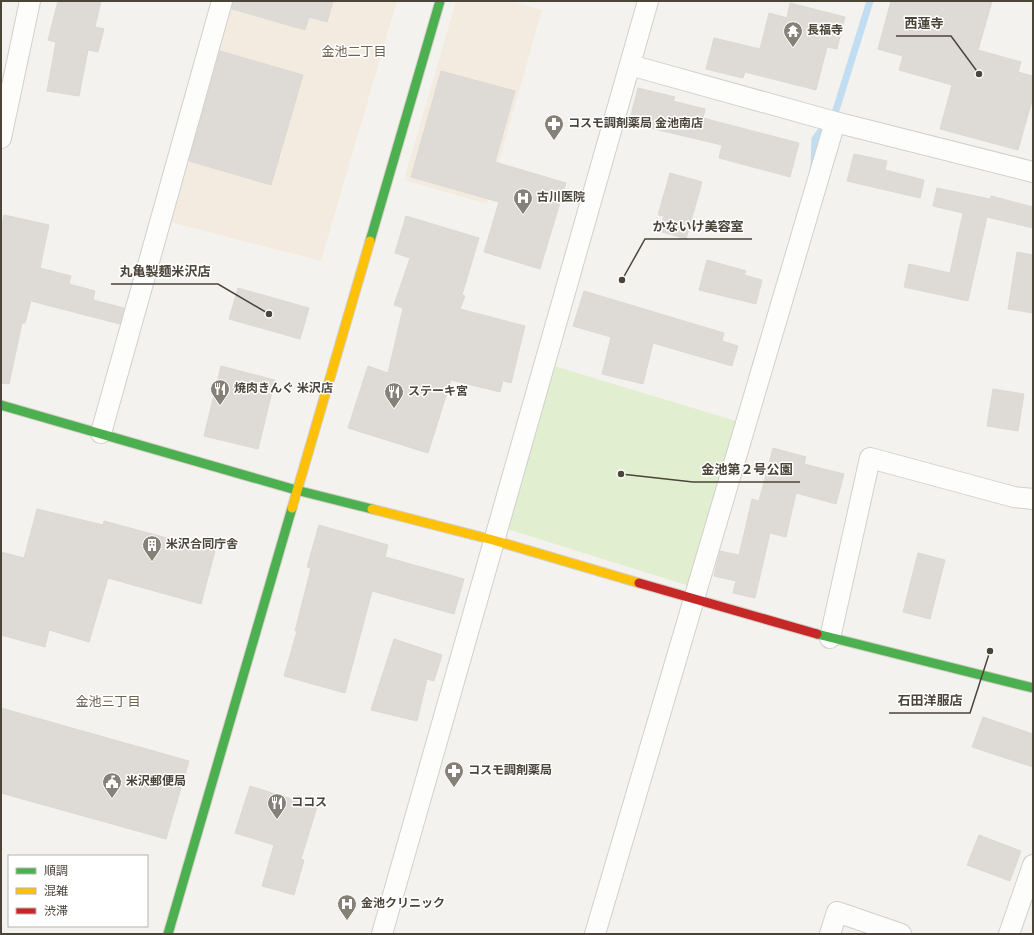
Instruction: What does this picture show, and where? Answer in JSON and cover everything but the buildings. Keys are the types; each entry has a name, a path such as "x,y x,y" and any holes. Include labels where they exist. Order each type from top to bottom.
{"street":[{"path":"1,138 30,1"},
{"path":"100,433 222,1"},
{"path":"168,934 296,490 440,1"},
{"path":"382,934 493,540 648,1"},
{"path":"630,65 835,122 1033,172"},
{"path":"595,934 835,122"},
{"path":"1,406 296,490 493,540 830,638 1033,688"},
{"path":"830,638 870,458 1014,497 1033,499"},
{"path":"1009,934 1033,865"},
{"path":"830,934 836,912 900,934"}],"shaded area":[{"path":"228,1 397,1 321,261 166,221"},
{"path":"456,1 511,1 542,10 487,204 404,180"}],"green space":[{"path":"554,366 736,421 689,586 504,528"}],"waterway":[{"path":"814,166 815,139 836,110 870,1"}],"traffic: fast":[{"path":"370,241 440,1"},
{"path":"1,405 296,490 372,509"},
{"path":"168,934 292,508"},
{"path":"817,634 1033,688"}],"traffic: slow":[{"path":"292,508 370,241"},
{"path":"372,509 493,540 639,583"}],"traffic: jam":[{"path":"639,583 817,634"}],"place":[{"name":"長福寺","path":"793,48"},
{"name":"西蓮寺","path":"979,74"},
{"name":"コスモ調剤薬局 金池南店","path":"554,141"},
{"name":"古川医院","path":"523,215"},
{"name":"かないけ美容室","path":"622,280"},
{"name":"丸亀製麺米沢店","path":"269,314"},
{"name":"焼肉きんぐ 米沢店","path":"220,406"},
{"name":"ステーキ宮","path":"394,409"},
{"name":"金池第２号公園","path":"621,474"},
{"name":"米沢合同庁舎","path":"152,562"},
{"name":"石田洋服店","path":"990,651"},
{"name":"コスモ調剤薬局","path":"454,788"},
{"name":"米沢郵便局","path":"112,799"},
{"name":"ココス","path":"277,820"},
{"name":"金池クリニック","path":"347,921"}],"district":[{"name":"金池二丁目","path":"354,53"},
{"name":"金池三丁目","path":"108,703"}]}
